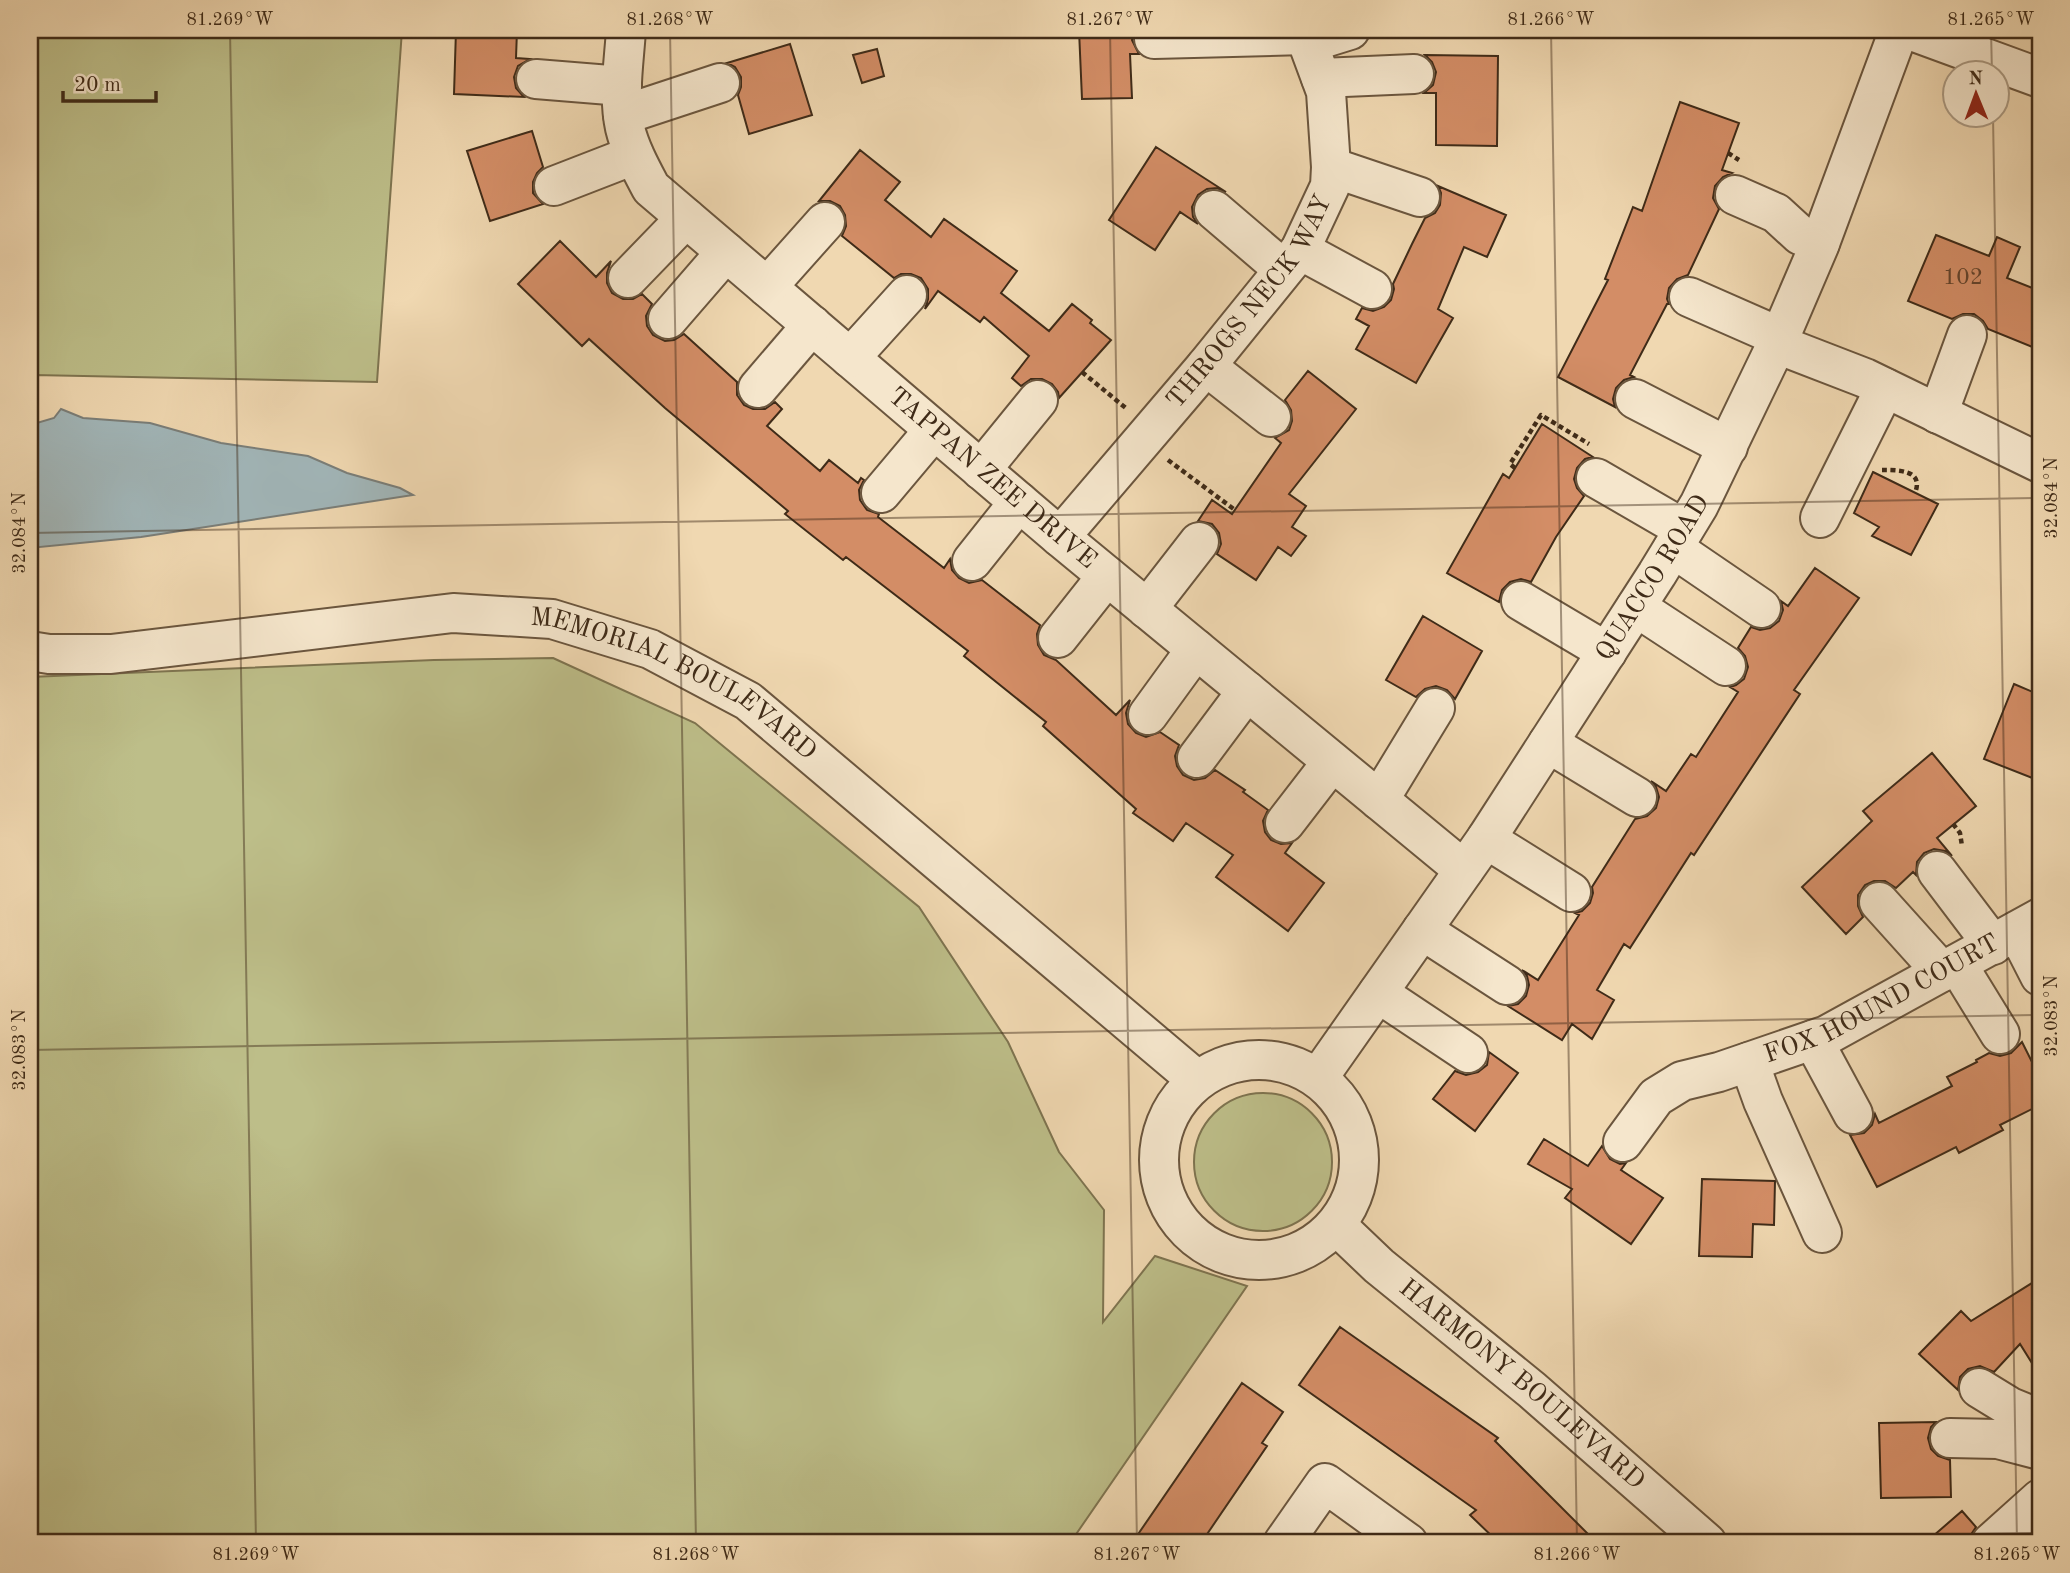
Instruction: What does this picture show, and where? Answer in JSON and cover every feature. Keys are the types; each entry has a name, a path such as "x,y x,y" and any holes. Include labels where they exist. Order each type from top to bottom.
{"street":[{"name":"TAPPAN ZEE DRIVE","path":"626,30 623,101 634,155 651,188 1060,537 1464,870"},
{"path":"1309,46 1350,30"},
{"name":"QUACCO ROAD","path":"1318,1078 1486,839 1699,505 1779,341 1820,243 1899,30"},
{"path":"1909,30 2040,78"},
{"path":"1154,39 1309,46 1414,74"},
{"name":"THROGS NECK WAY","path":"1060,537 1206,366 1309,235 1330,186 1331,167 1326,92 1309,46"},
{"path":"536,79 623,101 720,83"},
{"path":"554,186 634,155"},
{"path":"1331,167 1420,197"},
{"path":"1735,195 1776,213 1800,235 1820,243"},
{"path":"1214,211 1292,260 1373,289"},
{"path":"628,278 686,218"},
{"path":"767,287 825,222"},
{"path":"668,319 726,252"},
{"path":"850,358 907,295"},
{"path":"1689,297 1938,414 2037,451"},
{"path":"758,388 812,325"},
{"path":"1938,414 1967,335"},
{"path":"1206,366 1271,417"},
{"path":"1820,518 1885,388"},
{"path":"1635,399 1727,447"},
{"path":"981,470 1038,400"},
{"path":"881,494 934,430"},
{"path":"1595,463 1761,608"},
{"path":"972,561 1019,502"},
{"path":"1147,609 1199,542"},
{"path":"1058,638 1107,576"},
{"path":"1521,601 1607,652"},
{"path":"1636,607 1726,666"},
{"name":"MEMORIAL BOULEVARD","path":"30,651 49,654 111,654 453,613 552,619 650,649 748,701 1197,1080"},
{"path":"1148,715 1196,649"},
{"path":"1198,758 1247,691"},
{"path":"1379,800 1435,708"},
{"path":"1548,743 1637,797"},
{"path":"1285,823 1332,762"},
{"path":"1486,839 1572,892"},
{"path":"1937,871 2017,931 2040,976"},
{"path":"1880,902 1950,968 2000,1034"},
{"path":"1422,930 1507,985"},
{"name":"FOX HOUND COURT","path":"1622,1142 1656,1097 1682,1081 1734,1067 1827,1035 2017,931"},
{"path":"1378,993 1468,1053"},
{"path":"1813,1040 1853,1114"},
{"path":"1257,1059 1289,1064 1318,1078 1341,1101 1356,1131 1359,1153 1360,1164 1353,1197 1336,1225 1310,1247 1278,1259 1245,1260 1212,1250 1185,1229 1166,1201 1157,1169 1160,1135 1174,1104 1197,1080 1225,1064 1257,1059"},
{"path":"1734,1067 1763,1101 1822,1233"},
{"name":"HARMONY BOULEVARD","path":"1336,1225 1378,1266 1532,1390 1707,1543"},
{"path":"1979,1388 2010,1408 2040,1419"},
{"path":"1950,1438 1998,1439 2040,1450"},
{"path":"1283,1543 1325,1483 1408,1543"},
{"path":"1991,1543 2040,1499"}],"path":[{"path":"1082,372 1147,435 1234,510"},
{"path":"1515,468 1510,464 1541,415 1595,463"},
{"path":"1841,475 1855,478 1880,470 1907,471 1916,478 1916,493"}],"green space":[{"path":"30,30 402,30 377,382 34,375 30,380"},
{"path":"553,658 695,723 919,907 1008,1042 1059,1152 1104,1210 1103,1322 1155,1256 1247,1286 1070,1543 30,1543 30,677 434,660"},
{"path":"1263,1093 1289,1098 1312,1113 1327,1136 1332,1162 1327,1188 1312,1211 1289,1226 1263,1231 1237,1226 1214,1211 1199,1188 1194,1162 1199,1136 1214,1113 1237,1098"}],"shaded area":[{"path":"61,409 83,418 150,423 221,443 308,456 347,473 400,488 413,495 141,537 30,548 30,425 54,418"}],"building":[{"path":"456,30 517,30 516,58 530,59 518,66 514,77 516,88 524,97 454,94"},
{"path":"1079,30 1134,30 1132,40 1139,54 1130,54 1132,98 1082,99"},
{"path":"790,44 812,115 749,134 738,95 741,77 735,67 727,63"},
{"path":"877,49 884,76 862,83 853,55"},
{"path":"1425,55 1498,56 1497,146 1436,145 1436,93 1424,93 1433,85 1436,72"},
{"path":"1680,102 1739,123 1722,170 1732,173 1723,177 1715,186 1713,198 1719,209 1688,275 1677,279 1669,288 1669,304 1630,375 1634,377 1624,380 1616,388 1613,399 1615,407 1558,377 1608,280 1605,279 1633,207 1642,211"},
{"path":"532,131 543,167 533,182 533,193 543,204 490,221 467,151"},
{"path":"1156,147 1226,192 1217,188 1207,189 1198,195 1192,207 1193,217 1198,224 1180,212 1155,250 1109,220"},
{"path":"860,150 900,182 885,200 931,237 944,219 1017,271 1001,293 1049,331 1072,304 1111,340 1059,398 1052,384 1042,379 1031,379 1021,386 1012,378 1029,356 984,317 980,322 938,291 925,309 928,289 921,278 901,274 894,278 842,236 846,226 845,215 840,206 830,201 819,201"},
{"path":"1438,186 1506,215 1487,257 1464,247 1438,309 1453,318 1416,383 1356,349 1369,326 1356,319 1362,308 1373,311 1384,307 1391,300 1393,284 1425,218 1435,213 1440,205 1441,193"},
{"path":"1936,235 1989,256 1997,237 2020,247 2007,278 2040,291 2040,350 1988,329 1974,314 1963,314 1952,319 1908,301"},
{"path":"560,241 596,277 611,261 607,283 612,293 623,299 633,299 642,294 652,304 646,316 647,326 653,335 665,341 674,340 684,334 737,382 737,395 744,405 753,409 765,409 775,402 782,409 767,426 820,471 829,460 858,483 861,478 864,480 859,490 860,500 867,510 879,514 878,517 944,568 950,559 952,570 959,578 969,583 982,580 1040,625 1038,645 1044,655 1056,660 1116,715 1130,700 1126,713 1128,724 1136,733 1146,737 1160,732 1179,745 1175,756 1183,775 1194,780 1205,778 1215,770 1245,790 1243,792 1268,810 1263,821 1265,832 1271,840 1281,844 1292,843 1285,853 1324,883 1288,931 1216,877 1233,855 1186,823 1173,841 1133,813 1136,809 1043,726 1046,722 964,656 968,651 846,557 843,560 785,514 788,511 665,408 589,339 582,346 518,284"},
{"path":"1308,371 1356,409 1289,494 1306,506 1292,527 1306,536 1291,556 1278,547 1256,580 1217,554 1221,544 1219,533 1212,524 1198,521 1212,500 1232,514 1281,443 1275,438 1289,430 1291,410 1285,400"},
{"path":"1542,424 1593,457 1585,459 1577,468 1574,479 1584,496 1556,537 1531,582 1521,579 1510,582 1502,590 1499,602 1447,573 1503,474 1509,478"},
{"path":"1873,472 1938,504 1911,555 1872,536 1879,527 1854,513"},
{"path":"1815,568 1859,598 1794,690 1800,694 1694,855 1691,853 1630,948 1624,944 1597,990 1614,1000 1592,1039 1572,1024 1562,1040 1508,1006 1518,1004 1526,996 1529,985 1522,970 1538,980 1579,915 1575,913 1582,911 1590,903 1592,887 1635,819 1647,816 1656,808 1659,797 1651,781 1666,791 1691,754 1696,757 1738,692 1730,687 1744,679 1748,667 1745,656 1738,648 1751,627 1760,630 1770,628 1779,621 1783,610 1781,601 1788,606"},
{"path":"1423,616 1482,651 1455,699 1447,690 1436,686 1425,689 1416,697 1386,680"},
{"path":"2014,684 2040,695 2040,781 1984,759"},
{"path":"1932,753 1976,806 1937,838 1952,856 1945,851 1934,849 1924,853 1917,862 1916,875 1913,872 1896,888 1885,881 1874,881 1865,885 1858,895 1858,906 1863,917 1846,934 1802,887 1872,821 1863,811"},
{"path":"2022,1042 2040,1078 2040,1105 2000,1125 2003,1130 1959,1153 1956,1147 1877,1187 1850,1135 1864,1133 1872,1125 1875,1114 1879,1123 1952,1086 1947,1077 1977,1062 1976,1060 1989,1053 2000,1056 2011,1053"},
{"path":"1489,1052 1518,1073 1475,1131 1433,1099 1455,1071 1466,1075 1478,1072 1487,1065"},
{"path":"1544,1139 1588,1166 1602,1146 1610,1159 1620,1164 1626,1163 1621,1170 1663,1198 1631,1244 1565,1198 1572,1189 1528,1164"},
{"path":"1702,1179 1775,1181 1774,1225 1753,1224 1752,1257 1699,1256"},
{"path":"2040,1278 2040,1376 2020,1344 1994,1372 1980,1366 1968,1369 1960,1377 1958,1390 1919,1354 1961,1311 1971,1321"},
{"path":"1340,1327 1498,1438 1495,1441 1597,1543 1499,1543 1470,1515 1476,1510 1299,1385"},
{"path":"1242,1383 1283,1412 1262,1443 1267,1446 1201,1543 1132,1543"},
{"path":"1936,1422 1931,1427 1928,1438 1931,1449 1938,1456 1950,1460 1951,1497 1881,1498 1879,1423"},
{"path":"1962,1511 1976,1527 1970,1536 1970,1543 1925,1543"}]}
